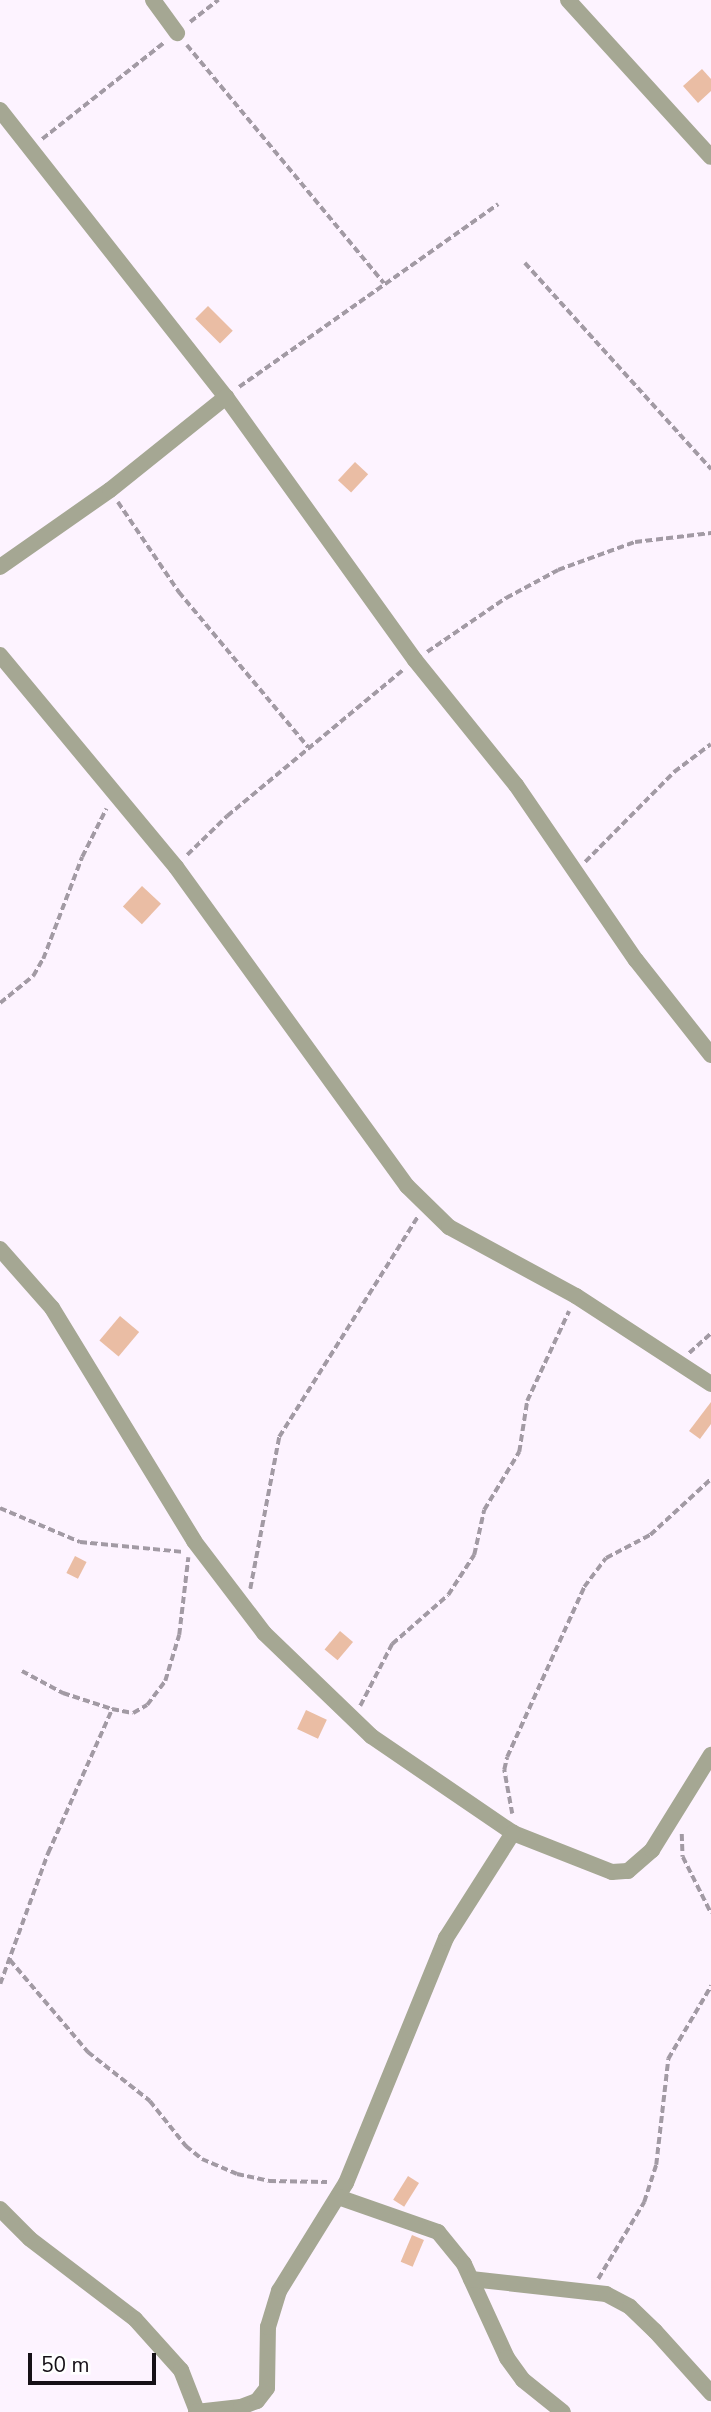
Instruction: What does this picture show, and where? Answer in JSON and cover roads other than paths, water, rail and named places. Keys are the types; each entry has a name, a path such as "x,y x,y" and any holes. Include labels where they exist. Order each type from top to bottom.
{"street":[{"path":"153,0 177,33"},
{"path":"568,0 711,157"},
{"path":"0,110 226,397 415,660 516,785 636,960 711,1055"},
{"path":"0,567 110,490 226,397"},
{"path":"0,655 176,867 407,1186 425,1204 486,1250 576,1296 680,1361 711,1384"},
{"path":"0,1249 58,1318 196,1553 353,1721 513,1833 600,1868 628,1871 652,1850 683,1806 711,1755"},
{"path":"0,2209 153,2338 181,2370 196,2412 241,2407 257,2401 267,2388 272,2309 294,2261 342,2190 400,2059 435,1961 513,1833"},
{"path":"342,2190 438,2232 456,2250 507,2358 523,2380 563,2412"},
{"path":"471,2279 606,2294 630,2307 684,2360 711,2393"}]}
